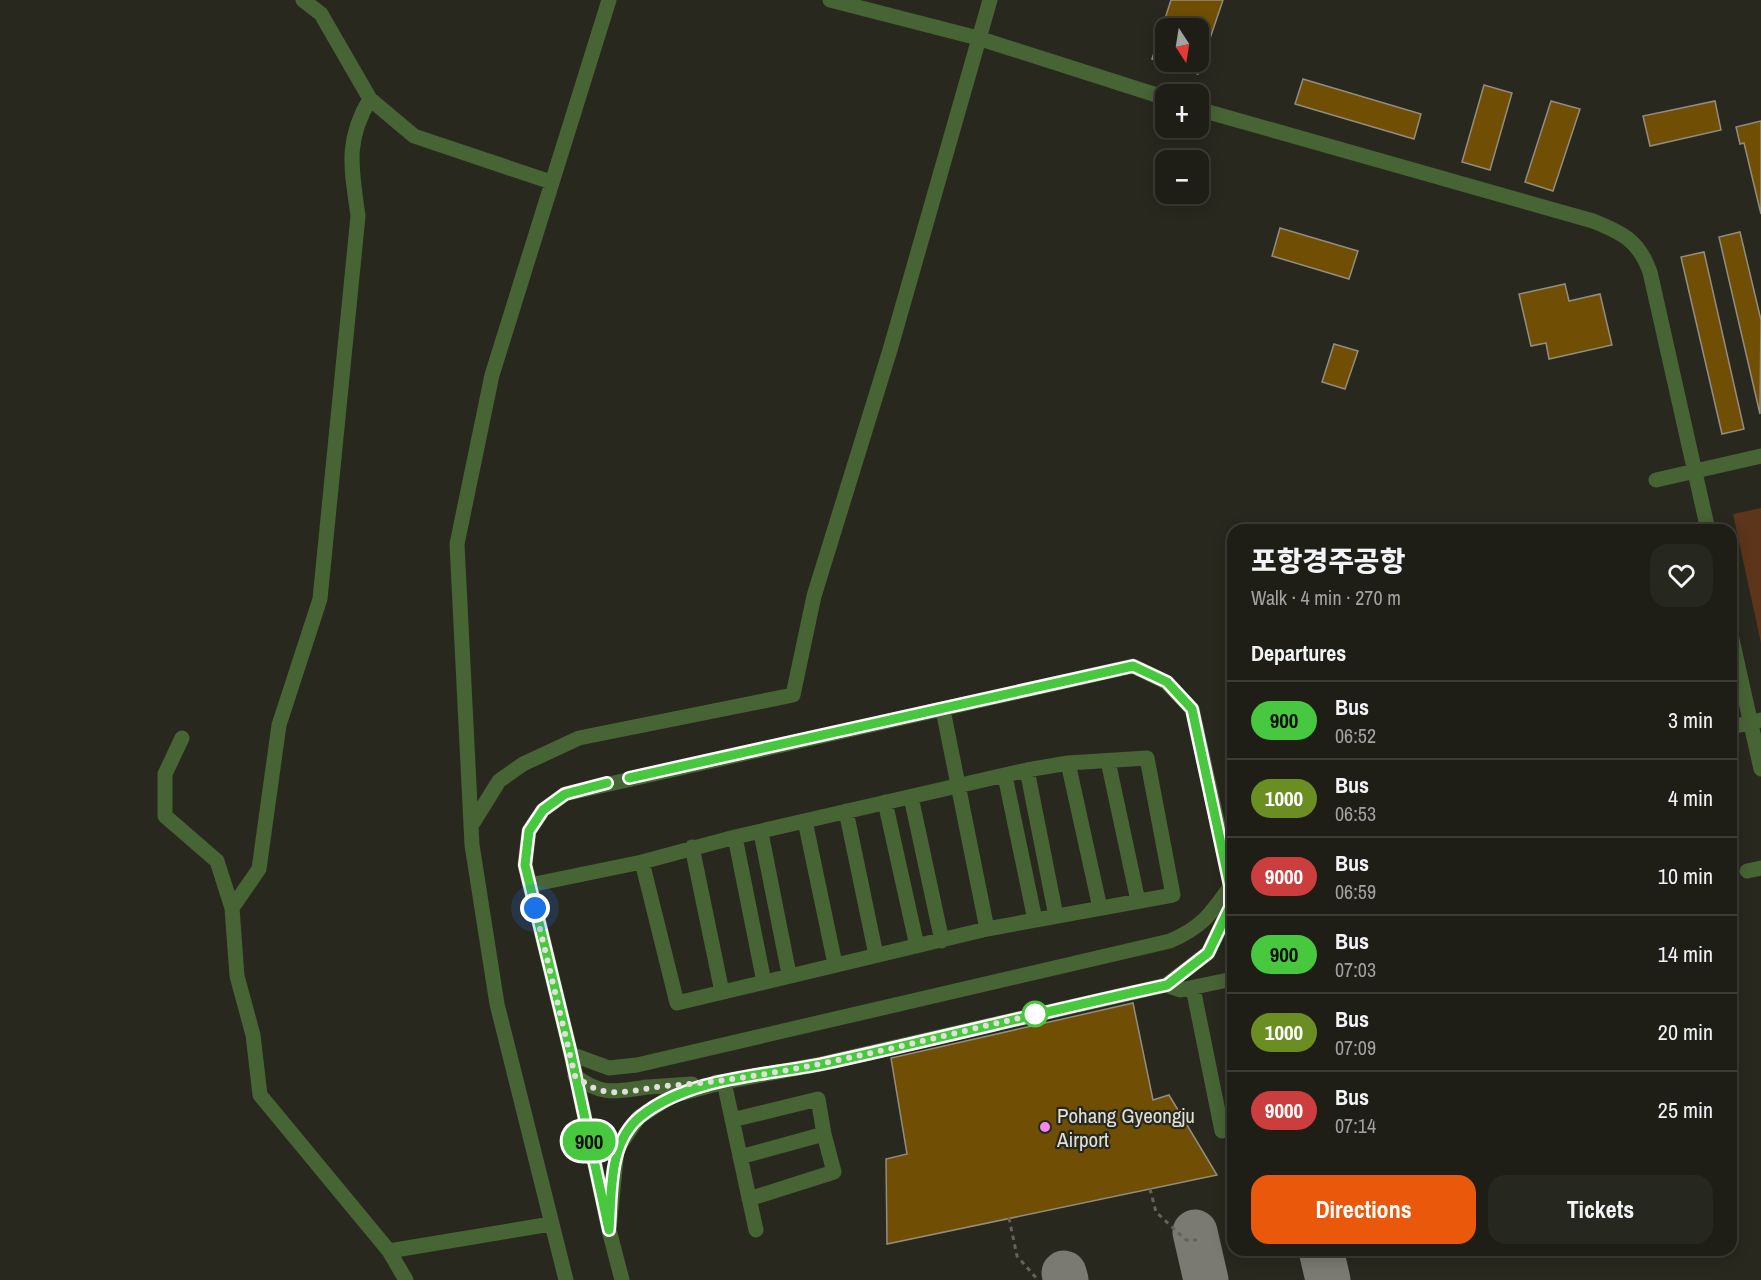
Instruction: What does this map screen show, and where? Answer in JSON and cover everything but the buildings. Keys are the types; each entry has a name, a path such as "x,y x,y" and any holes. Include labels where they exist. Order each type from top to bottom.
{"street":[{"path":"303,0 321,14 370,99 414,136 551,182"},
{"path":"566,1280 497,1004 471,826 457,544 492,375 609,0"},
{"path":"830,0 978,38 1155,94"},
{"path":"471,826 499,782 523,764 579,738 793,695 814,596 890,350 990,0"},
{"path":"232,908 259,869 279,725 320,599 358,216 350,155 360,116 370,99"},
{"path":"1209,112 1593,221 1622,234 1643,253 1650,272 1707,524"},
{"path":"1656,480 1761,456"},
{"path":"1737,655 1756,721 1761,769"},
{"path":"622,1280 525,865 529,831 543,810 565,794 1133,666 1167,682 1192,709 1227,866"},
{"path":"943,710 987,929"},
{"path":"1737,726 1756,721"},
{"path":"182,738 165,774 165,816 217,861 232,908 237,976 253,1035 260,1095 389,1251 406,1280"},
{"path":"530,885 642,862 804,820 1027,770 1068,763 1147,758 1173,895 987,929 789,974 677,1003 642,862"},
{"path":"1108,760 1138,901"},
{"path":"1068,763 1100,908"},
{"path":"1027,770 1056,916"},
{"path":"1005,776 1035,920"},
{"path":"911,797 942,941"},
{"path":"885,802 917,946"},
{"path":"846,811 876,954"},
{"path":"804,820 836,964"},
{"path":"761,833 789,974"},
{"path":"735,837 764,982"},
{"path":"692,848 722,992"},
{"path":"571,1054 609,1068 637,1065 1170,941 1193,931 1227,895"},
{"path":"609,1230 617,1149 639,1117 672,1096 724,1082 821,1064 1167,985 1208,953 1227,913"},
{"path":"1167,985 1180,990 1227,981"},
{"path":"1192,988 1222,1131"},
{"path":"575,1076 590,1087 622,1093 646,1088 724,1082"},
{"path":"724,1082 756,1230"},
{"path":"732,1120 818,1098 834,1172 749,1199"},
{"path":"740,1157 824,1134"},
{"path":"389,1251 551,1224"}],"path":[{"path":"1150,1189 1156,1212 1186,1240 1197,1240"},
{"path":"1009,1218 1017,1256 1038,1280"}],"shaded area":[{"path":"1761,508 1761,643 1737,524 1733,514"}],"taxiway":[{"path":"1195,1232 1206,1280"},
{"path":"1322,1256 1328,1280"},
{"path":"1064,1273 1066,1280"}],"bus line":[{"name":"900","path":"629,778 1133,666 1167,682 1192,709 1227,872"},
{"name":"900","path":"607,783 565,794 543,810 529,831 525,865 571,1054 609,1230 617,1149 639,1117 672,1096 724,1082 821,1064 1167,985 1208,953 1227,913"}],"place":[{"name":"Pohang Gyeongju Airport","path":"1045,1127"}],"route":[{"path":"535,908 575,1076 590,1087 602,1091 622,1093 646,1088 724,1082 821,1064 1041,1013 1035,1014"}]}
